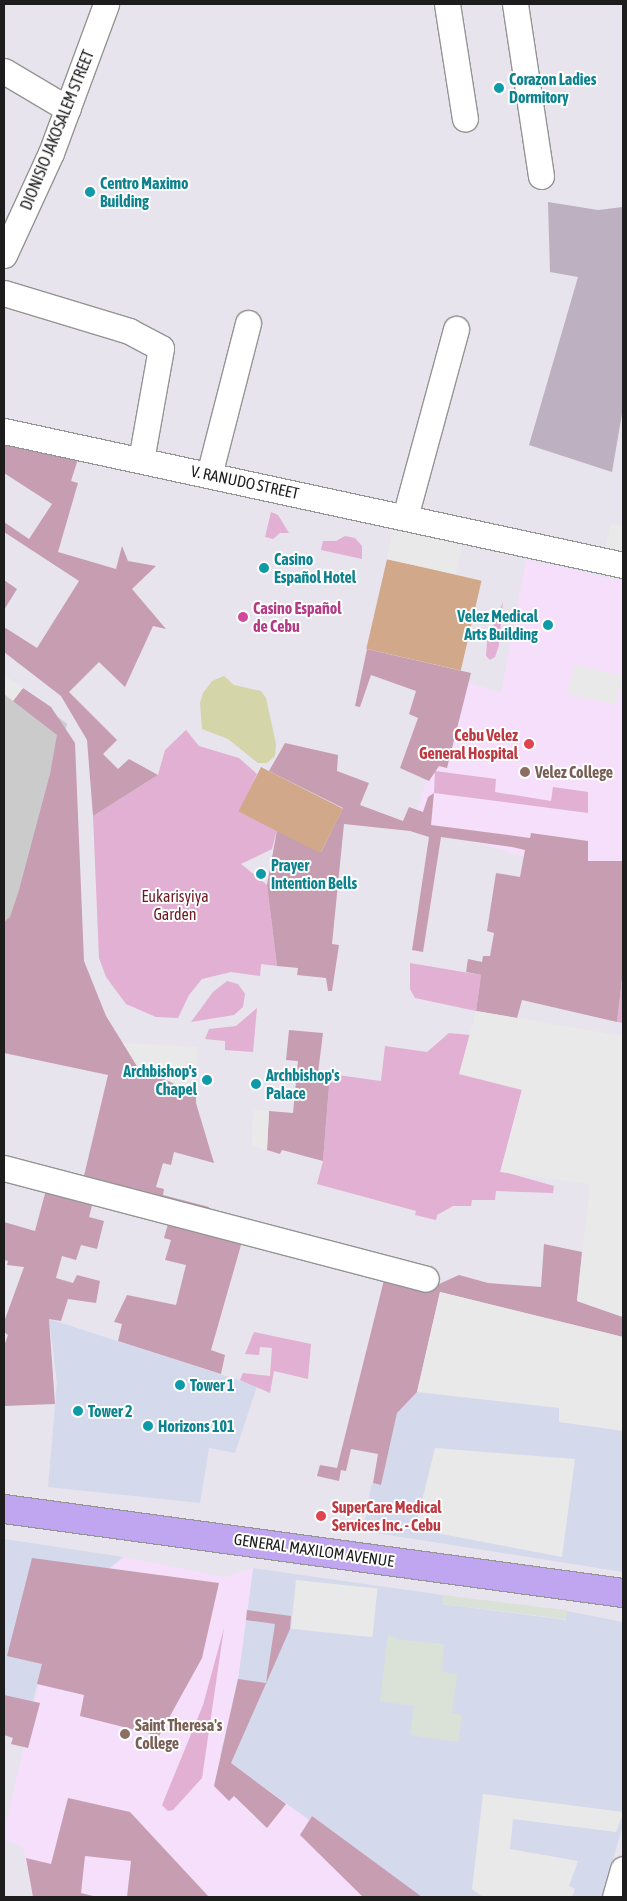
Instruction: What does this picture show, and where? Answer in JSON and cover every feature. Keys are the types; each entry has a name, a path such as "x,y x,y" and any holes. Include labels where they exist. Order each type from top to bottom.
{"main road":[{"name":"GENERAL MAXILOM AVENUE","path":"4,1509 623,1593"}],"street":[{"name":"DIONISIO JAKOSALEM STREET","path":"5,252 68,109 106,4"},
{"path":"446,4 465,119"},
{"path":"515,4 541,176"},
{"path":"4,72 68,109"},
{"path":"4,293 129,331 161,348 141,460"},
{"path":"209,475 248,323"},
{"path":"405,517 456,329"},
{"name":"V. RANUDO STREET","path":"4,431 623,565"},
{"path":"4,1168 426,1279"},
{"path":"615,1897 623,1869"}],"shaded area":[{"path":"548,202 598,210 623,207 623,408 612,472 529,445 578,277 550,272"},
{"path":"4,442 78,459 71,481 78,483 58,552 116,569 122,546 128,561 156,566 132,589 166,629 153,626 125,687 99,662 69,692 117,740 103,754 118,769 129,759 158,775 93,816 87,740 61,696 4,652 4,627 37,648 79,581 4,532 4,522 29,539 52,504 4,473"},
{"path":"611,523 623,526 623,555 605,549"},
{"path":"393,528 462,543 456,574 386,559"},
{"path":"387,559 482,581 461,670 366,649"},
{"name":"Cebu Velez General Hospital","path":"526,559 623,581 623,866 552,865 414,824 454,678 501,693"},
{"path":"4,580 17,589 4,610"},
{"path":"367,649 471,673 447,768 439,766 429,781 400,768 418,718 409,714 416,691 371,675 360,707 355,706"},
{"path":"574,665 623,675 617,705 568,694"},
{"path":"4,674 67,724 16,920 4,933"},
{"path":"4,674 23,688 13,701 4,694"},
{"path":"224,676 234,685 261,691 266,698 276,744 275,756 267,763 258,763 228,739 202,729 200,703 203,693 212,681"},
{"path":"23,688 51,707 75,743 84,961 106,1016 137,1066 196,1094 196,1103 214,1163 174,1152 171,1165 163,1163 156,1187 164,1189 163,1195 209,1207 209,1215 83,1180 108,1075 4,1053 4,922 10,917 19,890 50,774 57,735 13,701"},
{"path":"285,743 338,755 337,771 369,783 360,805 403,821 409,807 423,812 428,797 434,793 431,825 530,838 531,833 588,841 588,861 623,861 623,971 617,1022 522,1000 517,1018 476,1011 481,975 466,972 468,959 482,962 483,956 490,956 494,933 487,931 496,873 520,877 525,850 512,847 441,837 423,952 412,950 429,837 410,831 344,824 332,944 339,945 332,991 328,991 326,978 297,975 298,968 277,966 267,885 277,830 321,852 343,808 269,771"},
{"path":"261,767 343,809 320,853 238,812"},
{"path":"476,1011 623,1036 623,1317 577,1301 590,1184 500,1172 522,1090 459,1074"},
{"path":"289,1030 323,1033 318,1073 330,1074 323,1161 282,1150 280,1154 267,1150 269,1111 293,1113 298,1061 286,1060"},
{"path":"123,1043 197,1047 196,1094 137,1066"},
{"path":"253,1109 269,1111 267,1150 252,1146"},
{"path":"47,1186 94,1198 89,1217 104,1221 97,1249 81,1245 76,1260 62,1256 56,1278 73,1283 77,1275 100,1281 96,1303 68,1299 61,1321 49,1319 55,1404 4,1406 4,1346 8,1335 4,1332 4,1322 24,1267 7,1265 8,1261 4,1260 4,1222 35,1231"},
{"path":"168,1224 243,1238 211,1350 225,1355 221,1374 118,1341 122,1324 114,1322 127,1295 176,1305 186,1265 165,1260 171,1240 164,1238"},
{"path":"544,1244 582,1252 577,1301 623,1317 623,1337 440,1292 417,1392 397,1413 381,1485 373,1483 378,1454 351,1449 346,1471 341,1470 339,1481 317,1476 320,1465 337,1468 385,1276 439,1284 459,1275 488,1283 541,1287"},
{"path":"440,1292 623,1337 623,1431 559,1422 559,1408 417,1392"},
{"name":"Horizons 101","path":"49,1319 257,1386 235,1453 209,1448 200,1503 48,1487 57,1383"},
{"path":"623,1337 623,1572 363,1531 371,1486 373,1483 381,1484 397,1412 417,1392"},
{"path":"435,1448 575,1459 562,1557 415,1529"},
{"path":"4,1539 124,1557 56,1610 30,1713 4,1708"},
{"name":"Saint Theresa's College","path":"124,1557 224,1577 253,1568 238,1679 220,1756 309,1820 312,1816 420,1897 33,1897 23,1847 4,1839 4,1832 56,1610"},
{"path":"32,1558 219,1583 202,1658 159,1736 80,1716 84,1695 37,1684 42,1664 7,1656"},
{"path":"253,1568 443,1595 442,1604 566,1620 567,1611 623,1622 623,1825 602,1897 420,1897 312,1816 309,1820 220,1756 238,1679"},
{"path":"296,1580 378,1589 372,1637 291,1629"},
{"path":"443,1595 567,1610 566,1619 442,1604"},
{"path":"247,1610 291,1616 290,1629 231,1763 286,1804 267,1828 234,1796 229,1801 214,1786 238,1679 266,1683 275,1624 246,1620"},
{"path":"388,1635 401,1640 444,1644 442,1672 457,1674 452,1713 462,1715 458,1742 410,1735 414,1706 380,1701"},
{"path":"4,1695 40,1703 28,1748 11,1744 13,1738 4,1735"},
{"path":"483,1794 623,1812 623,1814 616,1832 513,1819 510,1849 578,1861 569,1886 575,1889 572,1897 483,1897 472,1889"},
{"path":"68,1798 130,1812 209,1897 127,1897 131,1861 85,1856 81,1893 97,1897 33,1897 26,1858 51,1864"},
{"path":"312,1816 422,1897 363,1897 300,1835"}],"green space":[{"path":"271,512 278,515 289,533 280,533 273,539 265,537"},
{"path":"345,536 355,538 362,546 362,559 321,550 323,541 336,541"},
{"path":"503,602 499,645 495,657 490,660 486,656 487,641"},
{"name":"Eukarisyiya Garden","path":"186,730 199,746 239,758 257,774 239,812 277,830 272,849 241,864 267,885 277,966 261,964 260,976 231,972 202,979 189,995 178,1018 156,1017 126,1004 106,977 99,958 93,816 158,775 165,750"},
{"path":"435,771 496,779 495,792 551,801 553,787 588,792 588,813 434,793"},
{"path":"410,963 481,975 476,1011 415,998 410,989"},
{"path":"623,972 623,1023 617,1022"},
{"path":"227,981 238,984 245,994 243,1007 234,1015 191,1022 213,992"},
{"path":"257,1008 253,1052 225,1050 225,1041 205,1039 209,1029 236,1026"},
{"path":"449,1033 470,1035 460,1074 522,1089 501,1171 554,1186 553,1193 496,1191 495,1200 472,1200 471,1206 453,1206 437,1215 436,1220 415,1215 416,1211 317,1184 323,1161 330,1074 381,1081 385,1046 427,1052"},
{"path":"254,1332 311,1344 308,1379 274,1371 270,1393 240,1380 243,1373 270,1376 272,1348 260,1347 259,1355 245,1354"},
{"path":"224,1628 202,1778 173,1810 168,1811 162,1805 203,1705"}],"place":[{"name":"Corazon Ladies Dormitory","path":"499,88"},
{"name":"Centro Maximo Building","path":"90,192"},
{"name":"Casino Español Hotel","path":"264,568"},
{"name":"Casino Español de Cebu","path":"243,617"},
{"name":"Velez Medical Arts Building","path":"548,625"},
{"name":"Cebu Velez General Hospital","path":"529,744"},
{"name":"Velez College","path":"525,772"},
{"name":"Prayer Intention Bells","path":"261,874"},
{"name":"Archbishop's Chapel","path":"207,1080"},
{"name":"Archbishop's Palace","path":"256,1084"},
{"name":"Tower 1","path":"180,1385"},
{"name":"Tower 2","path":"78,1411"},
{"name":"Horizons 101","path":"148,1426"},
{"name":"SuperCare Medical Services Inc. - Cebu","path":"321,1516"},
{"name":"Saint Theresa's College","path":"125,1734"}]}
